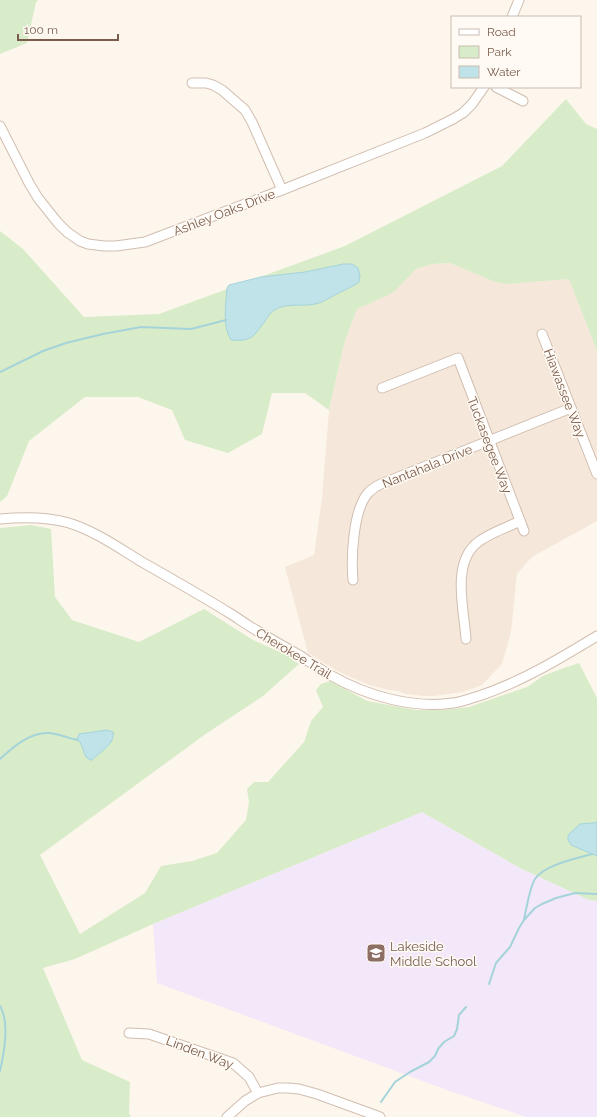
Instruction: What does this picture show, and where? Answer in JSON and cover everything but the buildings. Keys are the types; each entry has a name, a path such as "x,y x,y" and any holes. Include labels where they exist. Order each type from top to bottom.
{"street":[{"path":"512,16 519,0"},
{"path":"192,83 206,83 213,85 222,90 245,110 252,122 282,190"},
{"name":"Ashley Oaks Drive","path":"0,126 29,183 38,198 58,223 67,232 80,241 88,244 116,246 145,242 282,190 425,133 463,113 472,104 483,88"},
{"path":"498,88 523,101"},
{"name":"Hiawassee Way","path":"542,334 597,474"},
{"name":"Tuckasegee Way","path":"382,388 458,358 488,441 524,531"},
{"name":"Nantahala Drive","path":"353,580 352,553 356,525 363,502 368,493 381,484 571,408"},
{"name":"Cherokee Trail","path":"0,519 37,518 69,523 85,530 111,543 228,612 256,631 299,655 332,676 364,691 400,701 417,704 454,703 496,690 540,669 597,636"},
{"path":"466,638 461,584 464,561 477,543 485,537 520,522"},
{"name":"Linden Way","path":"129,1033 149,1034 233,1063 249,1077 258,1093"},
{"path":"227,1117 245,1101 258,1093 278,1088 299,1089 317,1094 380,1117"}],"shaded area":[{"path":"450,263 495,282 507,284 569,279 597,351 597,521 532,557 517,574 511,632 502,664 482,685 463,692 424,696 405,694 398,691 369,685 337,671 308,653 285,567 314,555 322,498 329,410 344,344 357,309 394,292 405,277 416,269 432,264"},
{"name":"Lakeside Middle School","path":"422,812 520,868 589,900 597,901 597,1117 526,1117 447,1090 157,983 153,924"}],"green space":[{"path":"0,0 38,0 36,2 27,43 0,54"},
{"path":"566,99 586,124 597,129 597,351 569,279 507,284 495,282 450,263 432,264 416,269 394,292 357,309 344,344 329,410 305,393 272,393 262,434 228,453 185,440 172,410 138,397 85,397 29,441 7,496 0,502 0,231 23,249 84,317 159,314 345,246 502,166"},
{"path":"31,525 51,529 55,597 72,620 139,642 204,609 253,640 289,656 299,664 263,696 207,733 40,855 80,934 145,893 161,866 192,861 217,853 246,820 249,802 247,789 254,782 268,782 304,742 311,721 323,707 316,690 321,684 330,681 367,701 416,710 443,710 469,707 527,687 543,676 579,663 597,698 597,822 580,824 571,845 597,856 597,901 589,900 520,868 422,812 153,924 75,959 43,968 82,1060 130,1082 129,1113 131,1117 0,1117 0,528"}],"water":[{"path":"343,264 352,264 358,268 360,276 359,282 319,303 278,308 271,313 252,337 244,340 231,340 226,328 225,315 227,288 229,285 261,277 305,272"},
{"path":"107,730 113,732 110,744 92,760 90,760 86,757 80,742 77,740 79,734"},
{"path":"597,822 597,856 571,845 568,840 568,835 580,824"}],"waterway":[{"path":"0,372 43,351 66,343 103,334 141,327 191,329 226,320"},
{"path":"0,759 22,741 42,733 56,734 77,740"},
{"path":"524,919 531,888 539,874 560,863 592,854"},
{"path":"489,984 496,963 510,947 524,920 535,908 556,898 575,893 597,894"},
{"path":"0,1006 5,1021 5,1038 0,1071"},
{"path":"381,1102 395,1082 429,1062 444,1042 454,1036 457,1029 459,1015 466,1007"}],"place":[{"name":"Lakeside Middle School","path":"376,953"}]}
